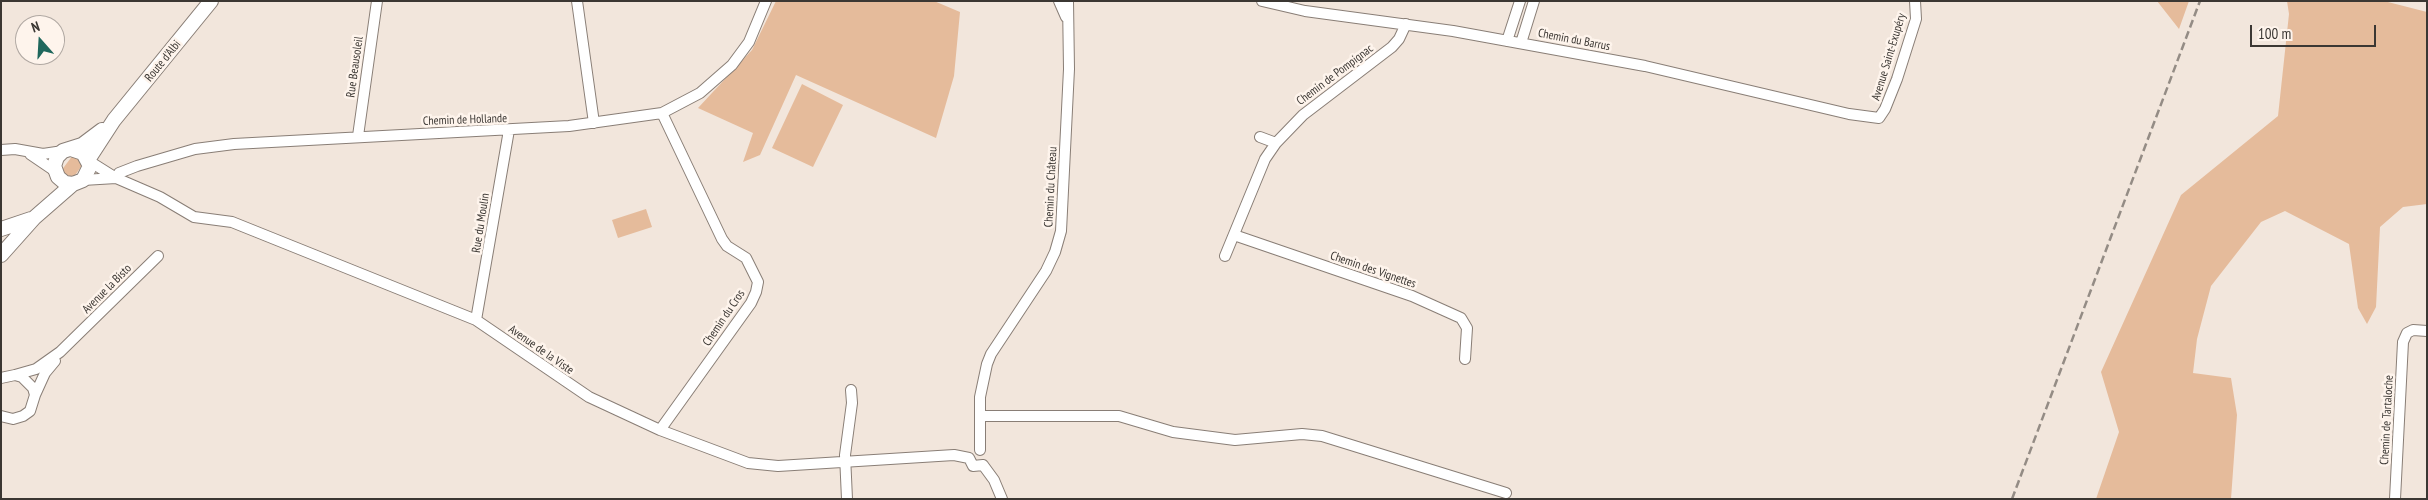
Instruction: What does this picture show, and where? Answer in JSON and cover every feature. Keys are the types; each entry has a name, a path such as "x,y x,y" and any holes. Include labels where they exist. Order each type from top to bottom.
{"main road":[{"name":"Route d'Albi","path":"89,161 114,120 211,1"},
{"name":"Route d'Albi","path":"67,150 91,140 114,120"},
{"path":"1,229 34,218 50,192 55,172 55,162 67,150 80,150 89,161 89,171 34,218 1,255"},
{"path":"55,172 61,180 78,182"}],"street":[{"name":"Rue Beausoleil","path":"358,136 377,1"},
{"path":"576,1 594,123"},
{"name":"Chemin de Hollande","path":"116,178 119,173 127,169 195,149 234,144 358,136 509,130 594,123 662,112 700,93 732,65 749,42 766,1"},
{"name":"Chemin du Château","path":"1059,1 1068,23"},
{"name":"Chemin du Château","path":"980,450 982,381 989,359 1046,271 1055,252 1061,231 1068,88 1068,1"},
{"name":"Chemin du Barrus","path":"1262,1 1305,11 1406,24 1645,66 1850,114 1879,118"},
{"path":"1507,41 1520,1"},
{"path":"1521,43 1534,1"},
{"name":"Avenue Saint-Exupéry","path":"1879,118 1885,109 1897,79 1916,19 1915,1"},
{"name":"Chemin de Pompignac","path":"1225,256 1265,159 1276,143 1303,115 1392,47 1399,39 1406,24"},
{"name":"Chemin du Cros","path":"660,430 751,303 758,282 746,258 727,246 722,239 662,112"},
{"name":"Rue du Moulin","path":"476,320 509,130"},
{"path":"1260,136 1276,143"},
{"path":"1,150 42,154 67,150"},
{"path":"27,152 55,172"},
{"name":"Avenue de la Viste","path":"89,161 116,178 160,197 194,217 232,222 476,320 589,397 660,430 748,463 778,466 954,455 969,458"},
{"name":"Avenue de la Viste","path":"78,182 116,178"},
{"name":"Chemin des Vignettes","path":"1234,236 1412,296 1461,318 1467,328 1465,359"},
{"name":"Avenue la Bisto","path":"13,419 23,416 30,411 45,373 74,340 158,256"},
{"name":"Chemin de Tartaloche","path":"2395,499 2403,342 2407,333 2413,330 2427,331"},
{"name":"Avenue la Bisto","path":"6,375 42,366 74,340"},
{"path":"6,375 29,381 35,395"},
{"path":"847,499 845,462 852,404 850,390"},
{"path":"1,416 13,419"},
{"path":"980,416 1119,416 1173,432 1235,440 1302,434 1322,436 1506,493"},
{"path":"1,423 13,419"},
{"path":"980,450 986,457 983,465 973,466 969,458 974,451 980,450"},
{"path":"983,465 994,480 1002,499"}],"shaded area":[{"path":"776,1 934,1 960,12 954,76 936,138 796,75 760,155 743,162 753,133 698,108 752,50"},
{"path":"2157,1 2189,1 2179,29"},
{"path":"2287,1 2384,1 2427,12 2427,204 2403,207 2380,227 2376,307 2367,324 2358,308 2349,244 2285,211 2261,222 2211,286 2197,339 2193,373 2231,378 2237,415 2231,499 2096,499 2119,432 2101,372 2181,195 2278,116 2289,14"},
{"path":"802,84 843,105 813,167 772,148"},
{"path":"73,155 77,156 83,164 73,178 66,176 61,171"},
{"path":"646,209 652,227 618,238 612,220"}],"railway":[{"path":"2012,499 2200,1"}]}
